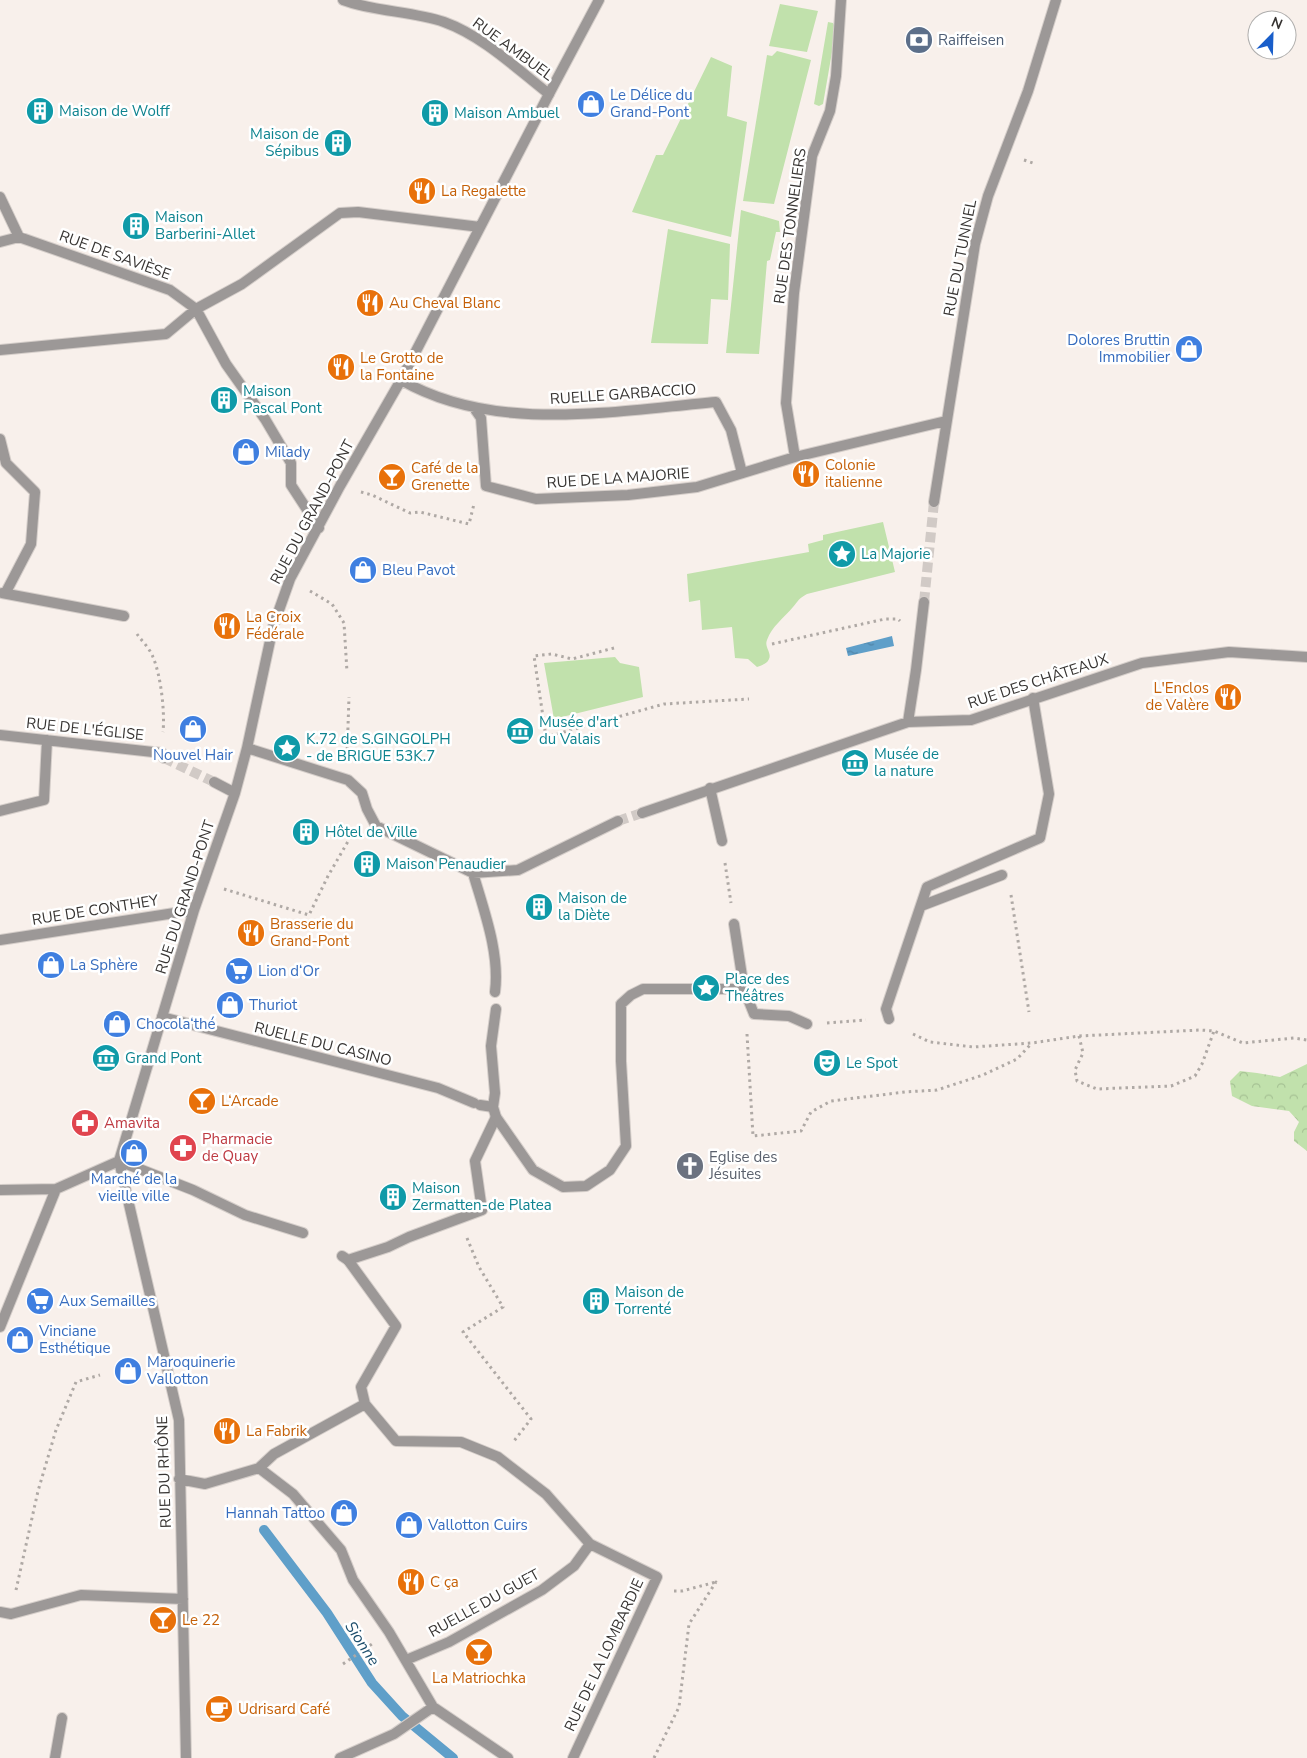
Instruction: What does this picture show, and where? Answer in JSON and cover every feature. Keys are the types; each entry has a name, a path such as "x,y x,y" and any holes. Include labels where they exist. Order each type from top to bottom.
{"street":[{"name":"RUE AMBUEL","path":"343,0 367,8 414,15 443,22 461,29 479,39 549,94"},
{"name":"RUE DU GRAND-PONT","path":"120,1161 194,910 248,748 274,627 290,579 340,486 401,380 599,0"},
{"name":"RUE DES TONNELIERS","path":"795,458 786,403 794,292 812,156 830,111 836,76 842,0"},
{"name":"RUE DU TUNNEL","path":"934,502 977,234 988,196 1028,91 1056,0"},
{"path":"0,197 19,237 0,242"},
{"path":"0,350 166,334 196,309 242,284 340,213 358,212 480,227"},
{"name":"RUE DE SAVIÈSE","path":"19,237 170,290 196,309 226,364 265,418 291,463 292,485 319,528"},
{"name":"RUELLE GARBACCIO","path":"401,380 418,390 474,408 555,416 716,402 731,430 742,473"},
{"path":"474,408 481,418 486,486"},
{"name":"RUE DE LA MAJORIE","path":"486,486 536,499 591,498 696,488 795,458 946,421"},
{"path":"0,439 6,463 35,492 32,544 3,593 124,616"},
{"path":"908,722 924,602"},
{"name":"RUE DES CHÂTEAUX","path":"642,812 908,722 971,720 1142,663 1229,652 1307,657"},
{"path":"889,1019 886,1010 927,887 1040,838 1048,794 1033,698"},
{"name":"RUE DE L'ÉGLISE","path":"0,735 163,755"},
{"path":"0,810 44,800 47,740"},
{"path":"248,748 348,780 362,793 367,809 376,826 473,873 518,870 618,822"},
{"path":"214,782 234,793"},
{"path":"710,788 722,841"},
{"path":"473,873 488,925 497,976 495,992"},
{"path":"921,906 1002,875"},
{"name":"RUE DE CONTHEY","path":"0,940 194,910"},
{"path":"734,924 744,989 754,1014 789,1016 807,1024"},
{"path":"495,1112 533,1170 563,1187 586,1186 610,1170 626,1146 621,1061 621,1004 631,995 643,989 744,989"},
{"path":"180,1479 205,1484 259,1468 274,1454 365,1404 361,1387 396,1326 345,1258 388,1247 409,1237 482,1210 475,1161 495,1112 491,1046 496,1008"},
{"name":"RUELLE DU CASINO","path":"162,1017 438,1088 495,1112"},
{"path":"0,1190 56,1190 120,1161 194,1190 245,1215 303,1233"},
{"name":"RUE DU RHÔNE","path":"120,1161 178,1420 186,1758"},
{"path":"0,1327 56,1190"},
{"name":"RUE DE LA LOMBARDIE","path":"365,1404 396,1441 461,1442 498,1457 546,1494 590,1544 657,1577 573,1758"},
{"path":"259,1468 293,1494 341,1550 348,1563 353,1580 406,1660 433,1707 508,1758"},
{"name":"RUELLE DU GUET","path":"406,1660 458,1637 542,1590 574,1566 590,1544"},
{"path":"0,1612 11,1614 81,1595 183,1599"},
{"path":"340,1758 394,1734 433,1707"},
{"path":"54,1758 62,1718"}],"path":[{"path":"372,495 410,513 420,512 469,524 477,494 486,486"},
{"path":"290,579 332,604 344,623 347,672"},
{"path":"124,616 153,656 164,717 163,755"},
{"path":"772,644 885,619 898,619 906,626"},
{"path":"614,648 572,659 552,654 534,656 546,737 613,720 664,704 749,699"},
{"path":"347,754 350,697"},
{"path":"204,883 309,915 328,876 367,809"},
{"path":"722,841 734,924"},
{"path":"1010,886 1029,1012"},
{"path":"807,1024 870,1020"},
{"path":"914,1034 930,1042 973,1047 1032,1043 1079,1036 1200,1030 1214,1031 1243,1043 1294,1038 1307,1040"},
{"path":"1079,1036 1083,1052 1075,1070 1077,1081 1097,1089 1171,1086 1195,1076 1202,1064 1214,1031"},
{"path":"747,1032 753,1136 801,1131 811,1112 831,1101 937,1090 983,1075 1017,1060 1032,1043"},
{"path":"460,1217 473,1253 503,1307 462,1332 531,1419 514,1442"},
{"path":"11,1614 38,1491 56,1430 76,1382 100,1375"},
{"path":"654,1758 679,1708 689,1624 717,1582 682,1591"},
{"path":"343,1664 367,1648"}],"green space":[{"path":"780,4 818,11 807,52 769,46"},
{"path":"828,22 833,23 836,29 823,104 819,106 814,104"},
{"path":"777,51 811,60 774,204 743,201 767,55 772,56"},
{"path":"711,57 732,66 727,116 747,122 731,237 632,212 656,155 663,155"},
{"path":"741,210 779,221 780,232 776,232 770,260 767,261 759,354 726,353"},
{"path":"668,229 730,244 728,300 711,299 708,344 651,343"},
{"path":"883,522 895,572 807,594 802,597 769,635 766,645 770,657 764,664 757,667 748,659 735,658 732,627 702,630 700,600 689,602 687,574 809,552 808,544 823,540 823,535"},
{"path":"615,657 620,663 639,667 643,697 554,719 544,663"},
{"path":"1307,1064 1307,1151 1294,1141 1294,1132 1299,1122 1289,1111 1252,1106 1232,1096 1230,1081 1240,1071 1280,1077"}],"water":[{"path":"892,636 894,646 848,656 846,648"}],"waterway":[{"name":"Sionne","path":"264,1530 327,1613 372,1683 402,1716 453,1758"}],"tunnel":[{"path":"924,602 934,502"},
{"path":"164,758 214,782"},
{"path":"618,821 642,813"}],"place":[{"name":"Raiffeisen","path":"919,40"},
{"name":"Le Délice du Grand-Pont","path":"591,104"},
{"name":"Maison de Wolff","path":"40,111"},
{"name":"Maison Ambuel","path":"435,113"},
{"name":"Maison de Sépibus","path":"338,143"},
{"name":"La Regalette","path":"422,191"},
{"name":"Maison Barberini-Allet","path":"136,226"},
{"name":"Au Cheval Blanc","path":"370,303"},
{"name":"Dolores Bruttin Immobilier","path":"1189,349"},
{"name":"Le Grotto de la Fontaine","path":"341,367"},
{"name":"Maison Pascal Pont","path":"224,400"},
{"name":"Milady","path":"246,452"},
{"name":"Colonie italienne","path":"806,474"},
{"name":"Café de la Grenette","path":"392,477"},
{"name":"La Majorie","path":"842,554"},
{"name":"Bleu Pavot","path":"363,570"},
{"name":"La Croix Fédérale","path":"227,626"},
{"name":"L'Enclos de Valère","path":"1228,697"},
{"name":"Nouvel Hair","path":"193,729"},
{"name":"Musée d'art du Valais","path":"520,731"},
{"name":"K.72 de S.GINGOLPH - de BRIGUE 53K.7","path":"287,748"},
{"name":"Musée de la nature","path":"855,763"},
{"name":"Hôtel de Ville","path":"306,832"},
{"name":"Maison Penaudier","path":"367,864"},
{"name":"Maison de la Diète","path":"539,907"},
{"name":"Brasserie du Grand-Pont","path":"251,933"},
{"name":"La Sphère","path":"51,965"},
{"name":"Lion d‘Or","path":"239,971"},
{"name":"Place des Théâtres","path":"706,988"},
{"name":"Thuriot","path":"230,1005"},
{"name":"Chocola‘thé","path":"117,1024"},
{"name":"Grand Pont","path":"106,1058"},
{"name":"Le Spot","path":"827,1063"},
{"name":"L‘Arcade","path":"202,1101"},
{"name":"Amavita","path":"85,1123"},
{"name":"Pharmacie de Quay","path":"183,1148"},
{"name":"Marché de la vieille ville","path":"134,1153"},
{"name":"Eglise des Jésuites","path":"690,1166"},
{"name":"Maison Zermatten-de Platea","path":"393,1197"},
{"name":"Aux Semailles","path":"40,1301"},
{"name":"Maison de Torrenté","path":"596,1301"},
{"name":"Vinciane Esthétique","path":"20,1340"},
{"name":"Maroquinerie Vallotton","path":"128,1371"},
{"name":"La Fabrik","path":"227,1431"},
{"name":"Hannah Tattoo","path":"344,1513"},
{"name":"Vallotton Cuirs","path":"409,1525"},
{"name":"C ça","path":"411,1582"},
{"name":"Le 22","path":"163,1620"},
{"name":"La Matriochka","path":"479,1652"},
{"name":"Udrisard Café","path":"219,1709"}]}
